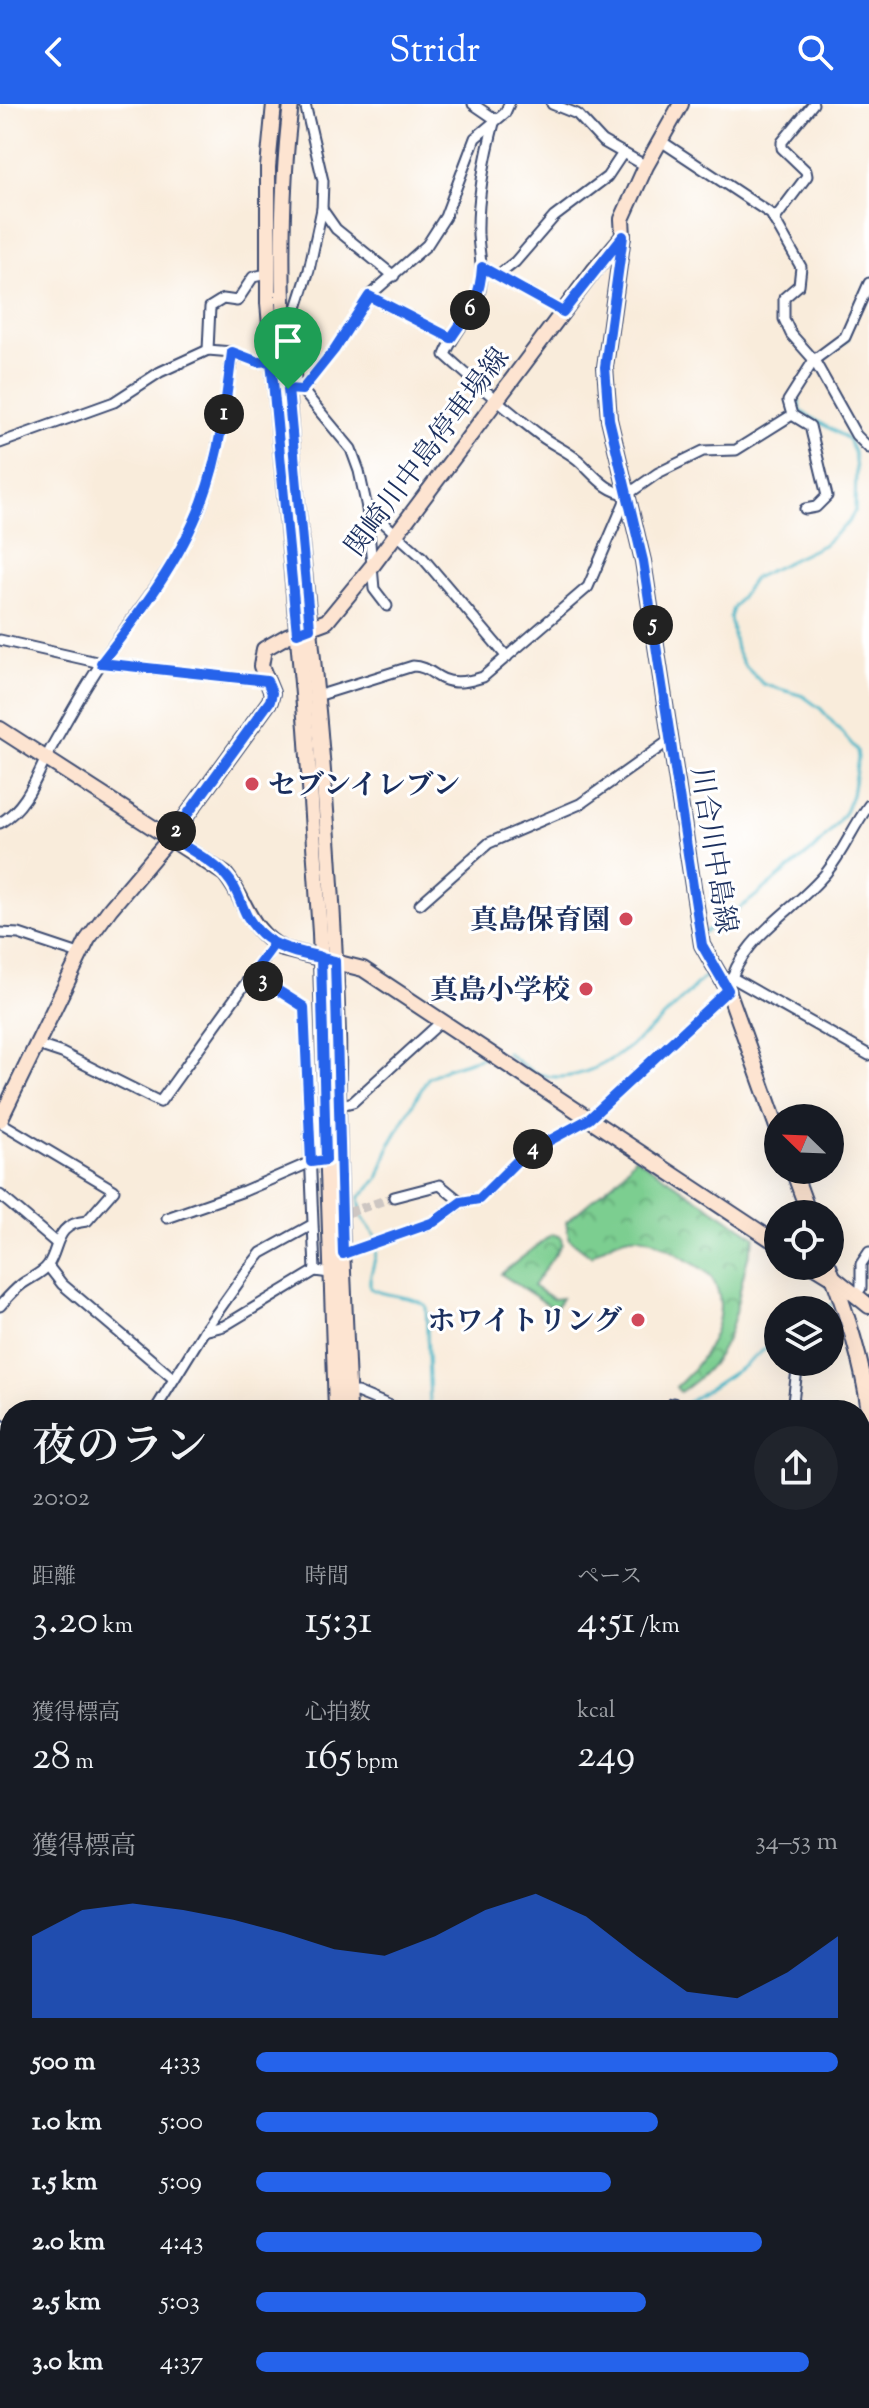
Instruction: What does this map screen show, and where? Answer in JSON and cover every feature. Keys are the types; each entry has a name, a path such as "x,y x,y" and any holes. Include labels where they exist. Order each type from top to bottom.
{"main road":[{"path":"274,104 268,167 267,274 271,361 304,630 317,696 328,959 318,1161 330,1273 336,1400"},
{"path":"291,104 282,208 283,320 296,389 306,728 328,959 339,1039 337,1106 349,1400"},
{"name":"関崎川中島停車場線","path":"0,1121 79,954 110,909 171,837 270,701 272,693 261,666 264,649 327,621 373,565 623,236 622,219 646,166 681,104"},
{"name":"川合川中島線","path":"623,236 605,367 609,419 643,561 702,945 730,983 770,1104"},
{"path":"0,729 225,874 233,884 247,916 274,944 363,969 764,1235"},
{"path":"844,1304 869,1306"},
{"path":"844,1307 867,1374 868,1400"}],"street":[{"path":"305,104 323,181 322,209 309,270 296,311 292,341 296,389 351,449 367,508 374,589 387,606"},
{"path":"473,104 495,119"},
{"path":"296,389 334,350 369,296 427,245 445,217 475,138 505,113 509,104"},
{"path":"552,104 577,114 602,141 646,166"},
{"path":"774,220 807,176 806,171 782,148 782,142 813,104"},
{"path":"495,119 481,183 478,235 482,267 480,292 451,338 445,355 496,402 580,461 597,480 619,494 628,494"},
{"path":"661,141 771,214 801,267 799,285 784,298 784,319 791,334 814,360 856,435 869,448"},
{"path":"497,276 515,262 554,217 607,177 623,153"},
{"path":"322,209 336,229 394,276"},
{"path":"482,267 563,312"},
{"path":"208,350 210,307 223,299 237,301 253,277 267,274"},
{"path":"805,509 817,510 827,496 810,426 792,415 788,401 814,360 845,337 869,283"},
{"path":"369,296 451,338"},
{"path":"0,443 114,402 160,372 208,350 232,352 258,362 271,361"},
{"path":"0,823 8,819 33,790 46,758 101,663 178,553 202,502 224,415 232,352"},
{"path":"317,696 413,666 423,666 446,681 469,681 483,677 588,587 628,494 658,473 703,451 736,450 792,415"},
{"path":"367,508 422,557 507,657"},
{"path":"0,640 101,663 267,681"},
{"path":"420,904 489,843 580,804 670,740"},
{"path":"343,1254 434,1222 461,1202 479,1199 523,1155 589,1119 730,983 746,951 825,874 845,848 854,826 869,805"},
{"path":"0,933 19,934 79,954"},
{"path":"38,1045 62,1053 160,1102 274,944"},
{"path":"252,974 304,1007 318,1161 315,1271"},
{"path":"730,983 869,1055"},
{"path":"337,1106 353,1102 442,1021"},
{"path":"0,1121 114,1190 87,1221 64,1231 55,1242 48,1266 19,1286 0,1306"},
{"path":"167,1218 318,1161"},
{"path":"394,1197 440,1185 461,1202"},
{"path":"0,1195 55,1242"},
{"path":"161,1400 204,1331 261,1253 310,1226"},
{"path":"844,1303 861,1288 861,1264 869,1252"},
{"path":"48,1266 62,1284 174,1379"},
{"path":"204,1331 224,1326 315,1271 330,1273"},
{"path":"793,1400 796,1376"},
{"path":"349,1393 357,1392 376,1400"}],"green space":[{"path":"635,1157 755,1237 726,1340 701,1375 680,1392 676,1387 706,1351 718,1321 718,1291 711,1277 701,1268 646,1238 615,1241 591,1256 569,1239 566,1222 621,1176"},
{"path":"552,1234 561,1237 562,1244 533,1286 553,1299 562,1298 555,1309 501,1274"}],"waterway":[{"path":"826,357 848,339"},
{"path":"705,932 814,849 845,812 852,795 857,750 821,709 803,696 763,684 745,666 736,649 730,618 733,608 754,578 823,545 849,522 855,510 856,470 854,452 848,439 800,411 798,393 814,370"},
{"path":"507,1053 538,1074 562,1077 585,1072 609,1061 654,1026 709,973 701,956"},
{"path":"376,1237 362,1217 359,1198 378,1179 391,1142 428,1078 447,1068 483,1057"},
{"path":"378,1246 370,1288 426,1306 430,1400"},
{"path":"691,1400 764,1350"}],"tunnel":[{"path":"310,1226 394,1197"}],"place":[{"name":"セブンイレブン","path":"252,784"},
{"name":"真島保育園","path":"626,919"},
{"name":"真島小学校","path":"586,989"},
{"name":"ホワイトリング","path":"638,1320"}],"route":[{"path":"288,389 302,390 334,350 369,296 451,338 476,302 482,267 563,312 623,236 605,367 609,419 643,561 702,945 728,990 589,1119 523,1155 479,1199 461,1202 434,1222 343,1254 335,961 309,954 301,954 283,949 274,944 252,974 304,1007 311,1162 326,1160 323,1093 323,987 321,957 309,954 301,954 274,944 247,916 233,884 225,874 171,837 270,701 272,693 267,681 101,663 178,553 202,502 224,415 232,352 258,362 271,361 297,633 310,628 288,389"}]}
